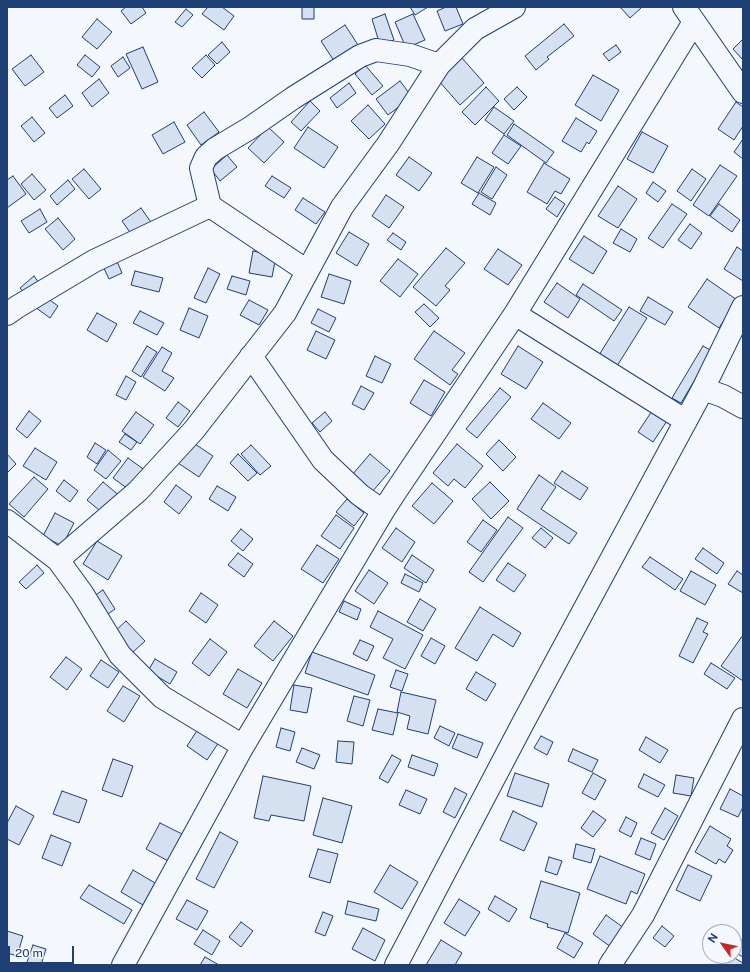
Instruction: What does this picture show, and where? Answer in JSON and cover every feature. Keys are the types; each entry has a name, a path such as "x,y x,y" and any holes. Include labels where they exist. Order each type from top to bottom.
{"street":[{"path":"58,560 138,491 194,430 285,313 342,207 388,144 439,65 476,29 514,7"},
{"path":"123,965 243,746 383,511 515,314 689,15 743,92"},
{"path":"307,271 210,206 201,168 206,157 215,149 250,128 360,56 376,50 410,55 439,65"},
{"path":"7,314 94,260 210,206"},
{"path":"396,965 523,723 703,389 743,307"},
{"path":"515,314 686,421"},
{"path":"251,356 323,460 360,495 383,511"},
{"path":"703,389 733,393 743,407"},
{"path":"7,522 58,560 82,592 120,655 162,697 243,746"},
{"path":"610,965 643,915 743,718"}],"building":[{"path":"126,7 142,7 146,13 131,24 121,11"},
{"path":"208,7 222,7 234,16 224,30 202,14"},
{"path":"302,7 314,7 314,19 302,19"},
{"path":"410,7 428,7 415,15"},
{"path":"446,7 456,7 463,24 445,31 437,11"},
{"path":"620,7 640,7 641,8 630,18"},
{"path":"186,9 193,15 182,27 175,22"},
{"path":"385,14 394,40 380,45 372,19"},
{"path":"413,14 425,40 406,48 395,22"},
{"path":"97,19 112,32 97,49 82,37"},
{"path":"564,24 574,36 547,57 549,59 536,70 525,56"},
{"path":"345,25 360,48 336,64 321,41"},
{"path":"743,39 743,60 733,49"},
{"path":"222,42 230,52 217,64 208,55"},
{"path":"616,45 621,52 609,61 603,54"},
{"path":"143,47 158,82 142,89 126,54"},
{"path":"31,55 44,72 25,86 12,69"},
{"path":"85,55 100,67 92,77 77,65"},
{"path":"206,55 215,65 202,78 192,68"},
{"path":"123,57 130,68 118,77 111,66"},
{"path":"462,58 484,83 460,105 438,80"},
{"path":"365,65 383,86 372,95 355,74"},
{"path":"593,75 619,90 601,121 575,105"},
{"path":"99,79 109,93 92,107 82,93"},
{"path":"400,81 412,97 388,115 376,99"},
{"path":"349,83 356,93 337,108 330,98"},
{"path":"486,87 499,101 475,125 462,112"},
{"path":"517,87 527,97 514,110 504,99"},
{"path":"65,95 73,106 57,118 49,108"},
{"path":"310,101 320,111 301,131 291,122"},
{"path":"736,102 743,107 743,126 734,140 718,129"},
{"path":"368,105 385,124 369,139 351,121"},
{"path":"494,107 514,121 504,134 485,120"},
{"path":"204,112 219,132 201,145 187,125"},
{"path":"32,117 45,133 34,142 21,126"},
{"path":"576,118 597,131 589,144 587,142 581,152 562,141"},
{"path":"174,122 185,142 163,154 152,135"},
{"path":"514,124 554,152 546,163 507,135"},
{"path":"268,127 284,142 264,163 248,148"},
{"path":"308,127 338,147 324,168 294,148"},
{"path":"642,132 668,146 653,173 627,159"},
{"path":"504,135 521,146 508,164 492,153"},
{"path":"743,139 743,159 734,152"},
{"path":"227,155 237,167 220,181 211,169"},
{"path":"409,157 432,173 419,191 396,175"},
{"path":"477,157 494,167 478,193 461,183"},
{"path":"544,163 570,179 561,194 555,191 547,204 527,192"},
{"path":"720,165 737,176 709,216 693,205"},
{"path":"496,167 507,175 492,199 481,192"},
{"path":"84,169 101,189 89,199 72,179"},
{"path":"692,169 706,179 691,201 677,191"},
{"path":"32,174 46,190 34,200 21,184"},
{"path":"13,176 26,194 7,208 7,180"},
{"path":"272,176 291,188 284,198 265,186"},
{"path":"68,180 75,189 57,205 50,196"},
{"path":"653,182 666,191 658,202 646,193"},
{"path":"618,186 637,199 618,228 598,216"},
{"path":"479,193 496,203 490,215 472,204"},
{"path":"386,195 404,207 389,228 372,216"},
{"path":"555,197 565,204 557,217 546,209"},
{"path":"303,198 325,212 316,224 295,210"},
{"path":"672,204 687,214 663,248 648,238"},
{"path":"719,204 740,220 732,232 710,216"},
{"path":"141,208 153,225 134,238 122,221"},
{"path":"40,209 47,222 29,233 21,221"},
{"path":"58,218 75,239 63,250 45,229"},
{"path":"690,224 702,233 691,249 678,240"},
{"path":"621,229 637,239 630,252 613,243"},
{"path":"349,232 369,244 357,266 336,253"},
{"path":"393,233 406,242 401,250 387,240"},
{"path":"584,236 607,251 593,274 569,259"},
{"path":"737,247 743,251 743,281 724,269"},
{"path":"446,248 465,263 445,286 450,290 436,306 413,287"},
{"path":"498,249 522,265 508,285 484,269"},
{"path":"253,251 276,256 272,277 249,273"},
{"path":"113,252 122,273 109,279 99,258"},
{"path":"398,259 418,274 400,297 380,281"},
{"path":"208,268 220,274 206,303 194,298"},
{"path":"135,271 163,278 159,292 131,285"},
{"path":"329,274 351,281 344,304 321,297"},
{"path":"34,276 39,283 25,294 20,288"},
{"path":"232,276 250,281 246,295 227,289"},
{"path":"707,279 737,300 719,328 688,307"},
{"path":"557,283 580,299 568,318 544,302"},
{"path":"583,284 622,310 614,321 576,295"},
{"path":"43,295 58,306 50,318 35,307"},
{"path":"648,297 673,312 665,325 640,311"},
{"path":"249,300 268,310 259,325 240,315"},
{"path":"424,304 439,318 430,327 415,312"},
{"path":"629,307 647,318 617,366 599,355"},
{"path":"189,308 208,316 199,338 180,330"},
{"path":"318,309 336,318 329,332 311,323"},
{"path":"140,311 164,323 157,335 133,323"},
{"path":"97,313 117,324 107,342 87,330"},
{"path":"316,331 335,340 326,359 307,350"},
{"path":"434,331 465,353 452,370 458,374 450,385 414,359"},
{"path":"147,346 157,352 141,377 132,371"},
{"path":"518,346 543,362 526,389 501,374"},
{"path":"703,346 712,351 681,403 672,398"},
{"path":"162,347 172,353 162,371 174,378 165,391 143,377"},
{"path":"375,356 391,364 382,383 366,376"},
{"path":"126,376 136,382 126,400 116,395"},
{"path":"424,380 445,392 431,416 410,403"},
{"path":"361,386 374,393 364,410 352,404"},
{"path":"500,388 511,397 477,438 466,429"},
{"path":"178,402 190,411 178,427 166,418"},
{"path":"543,403 571,423 559,439 531,419"},
{"path":"29,411 41,421 27,438 16,429"},
{"path":"652,411 667,421 653,442 638,432"},
{"path":"136,412 154,425 140,444 122,431"},
{"path":"325,412 332,421 320,432 312,423"},
{"path":"125,434 137,442 131,450 119,442"},
{"path":"189,440 213,456 199,477 175,461"},
{"path":"499,440 516,457 503,471 486,454"},
{"path":"95,443 106,450 97,464 87,457"},
{"path":"457,444 483,466 465,488 454,479 448,486 433,473"},
{"path":"251,445 271,466 260,475 241,454"},
{"path":"35,448 57,462 46,480 23,466"},
{"path":"108,450 121,461 106,479 94,470"},
{"path":"7,454 16,464 7,473"},
{"path":"238,454 257,473 248,481 230,463"},
{"path":"370,454 390,471 372,492 352,475"},
{"path":"128,458 146,471 131,491 113,478"},
{"path":"562,471 588,488 580,500 554,483"},
{"path":"539,475 556,487 541,509 577,533 569,544 517,509"},
{"path":"34,477 48,489 24,517 9,504"},
{"path":"64,480 78,491 70,502 56,491"},
{"path":"103,482 121,497 105,515 87,500"},
{"path":"490,482 509,501 491,519 472,499"},
{"path":"432,483 453,501 434,524 412,506"},
{"path":"176,485 192,497 179,514 164,502"},
{"path":"217,486 236,497 228,511 209,499"},
{"path":"347,499 364,513 354,526 336,512"},
{"path":"55,513 74,523 62,546 43,536"},
{"path":"336,515 354,528 340,549 321,536"},
{"path":"508,517 523,528 483,582 469,572"},
{"path":"483,520 497,530 481,552 467,542"},
{"path":"396,528 415,542 402,562 382,548"},
{"path":"541,528 553,538 545,548 532,538"},
{"path":"241,529 253,539 243,551 231,541"},
{"path":"97,541 122,556 108,580 83,564"},
{"path":"317,545 339,559 323,583 301,569"},
{"path":"703,548 724,563 717,574 695,559"},
{"path":"238,553 253,564 244,577 228,565"},
{"path":"412,555 434,570 426,583 404,568"},
{"path":"650,557 683,579 675,590 642,567"},
{"path":"508,563 526,575 514,592 496,580"},
{"path":"37,565 44,573 26,589 19,582"},
{"path":"369,570 388,583 374,604 355,591"},
{"path":"691,571 716,585 705,605 680,591"},
{"path":"737,571 743,575 743,593 728,584"},
{"path":"405,574 423,583 419,592 401,583"},
{"path":"103,590 115,609 104,617 91,598"},
{"path":"201,593 218,605 206,623 189,611"},
{"path":"420,599 436,609 423,631 407,622"},
{"path":"344,601 361,609 357,620 339,612"},
{"path":"480,607 521,633 513,647 493,634 477,661 455,648"},
{"path":"378,611 423,635 405,669 383,658 393,639 370,627"},
{"path":"697,618 708,623 703,632 708,634 693,663 679,656"},
{"path":"126,621 145,641 132,653 113,633"},
{"path":"274,621 293,636 273,661 254,646"},
{"path":"743,635 743,681 721,666"},
{"path":"431,638 445,646 435,664 421,656"},
{"path":"210,639 227,652 209,676 192,663"},
{"path":"360,640 374,646 367,661 353,654"},
{"path":"312,652 375,675 368,695 305,673"},
{"path":"66,657 82,669 67,690 50,677"},
{"path":"155,659 177,672 170,684 148,671"},
{"path":"101,660 119,672 108,688 90,676"},
{"path":"711,663 735,678 727,689 704,674"},
{"path":"238,669 262,683 247,708 223,694"},
{"path":"396,670 408,674 402,691 390,687"},
{"path":"476,672 496,684 486,701 466,689"},
{"path":"294,685 312,688 307,713 290,710"},
{"path":"123,686 140,696 124,722 107,711"},
{"path":"401,692 436,700 428,734 407,729 410,716 397,712"},
{"path":"354,696 370,700 363,726 347,721"},
{"path":"378,709 398,713 393,735 372,730"},
{"path":"200,726 221,739 207,760 187,746"},
{"path":"440,726 455,733 449,746 434,738"},
{"path":"281,728 295,732 290,751 276,747"},
{"path":"458,734 483,743 477,758 452,748"},
{"path":"541,736 553,742 547,755 534,748"},
{"path":"646,737 668,750 660,763 639,750"},
{"path":"338,741 354,742 352,764 336,762"},
{"path":"302,748 320,755 314,769 296,762"},
{"path":"573,749 598,760 592,772 568,761"},
{"path":"392,755 401,760 388,783 379,778"},
{"path":"412,755 438,764 434,776 408,767"},
{"path":"113,759 133,766 122,797 102,790"},
{"path":"515,773 549,784 542,807 507,796"},
{"path":"593,773 606,780 595,800 582,793"},
{"path":"644,774 665,785 658,797 638,787"},
{"path":"676,775 694,778 691,796 673,793"},
{"path":"263,776 311,786 304,821 271,815 269,821 254,818"},
{"path":"455,788 467,794 455,818 443,812"},
{"path":"730,789 743,796 743,807 738,817 720,809"},
{"path":"406,790 427,799 420,814 399,805"},
{"path":"62,791 87,800 79,823 53,814"},
{"path":"323,798 352,806 342,843 313,835"},
{"path":"16,806 34,816 19,845 7,839 7,823"},
{"path":"665,808 678,816 664,840 651,833"},
{"path":"513,811 537,823 524,851 500,840"},
{"path":"593,811 606,820 593,837 581,828"},
{"path":"626,817 637,823 631,837 619,831"},
{"path":"160,823 184,835 170,862 146,849"},
{"path":"710,826 731,839 727,846 733,850 725,863 719,859 716,864 695,852"},
{"path":"220,832 238,842 214,888 196,879"},
{"path":"51,835 71,843 62,866 42,858"},
{"path":"641,838 656,844 650,860 635,854"},
{"path":"576,844 595,849 591,863 573,858"},
{"path":"318,849 338,854 330,883 309,877"},
{"path":"600,856 645,874 637,894 631,891 626,904 587,889"},
{"path":"549,857 562,861 557,875 545,871"},
{"path":"390,865 418,882 402,909 374,892"},
{"path":"688,865 712,876 700,901 676,890"},
{"path":"133,870 155,883 143,905 121,892"},
{"path":"541,881 580,893 568,933 547,927 548,924 530,918"},
{"path":"89,885 132,910 124,924 80,898"},
{"path":"495,896 517,909 509,922 488,909"},
{"path":"459,899 480,912 465,936 444,923"},
{"path":"187,900 208,911 197,930 176,919"},
{"path":"348,901 379,909 376,921 345,914"},
{"path":"323,912 333,916 325,936 315,932"},
{"path":"606,915 624,928 611,947 593,934"},
{"path":"241,922 253,931 241,947 229,937"},
{"path":"662,926 674,936 665,947 653,938"},
{"path":"363,928 385,940 375,961 352,949"},
{"path":"203,930 220,941 212,955 194,944"},
{"path":"7,931 23,936 17,956 7,953"},
{"path":"565,933 583,943 574,958 557,948"},
{"path":"441,940 462,953 455,965 426,965"},
{"path":"742,940 743,941 742,956"},
{"path":"33,945 46,949 41,965 26,965"},
{"path":"205,957 219,965 200,965"},
{"path":"743,963 743,965 723,964"}]}
